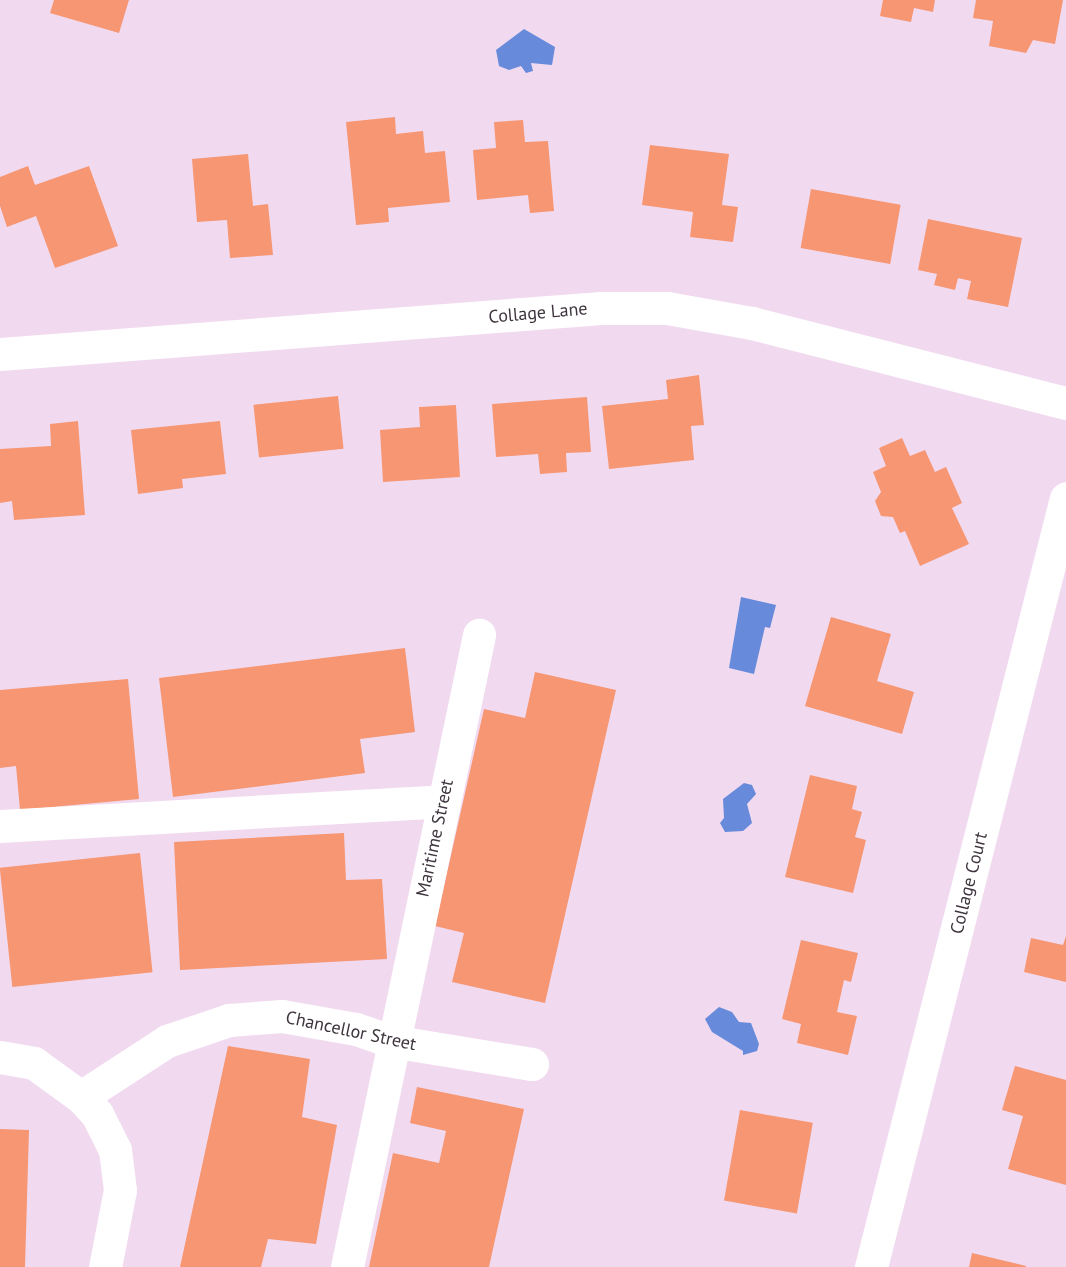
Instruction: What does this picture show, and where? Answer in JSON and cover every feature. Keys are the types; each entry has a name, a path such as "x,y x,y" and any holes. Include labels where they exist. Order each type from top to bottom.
{"street":[{"name":"Collage Lane","path":"0,354 601,308 667,308 752,324 1066,402"},
{"name":"Collage Court","path":"871,1267 1066,498"},
{"name":"Maritime Street","path":"346,1267 391,1041 479,635"},
{"path":"0,826 443,801"},
{"name":"Chancellor Street","path":"81,1096 167,1041 228,1020 282,1016 356,1029 391,1041 532,1064"},
{"path":"0,1057 34,1063 81,1096 97,1114 115,1150 120,1190 105,1267"}],"water":[{"path":"524,29 555,47 552,65 531,63 533,71 526,73 521,66 509,70 499,66 496,50"},
{"path":"741,597 776,605 770,628 765,627 754,674 729,668"},
{"path":"744,783 752,785 756,794 747,804 752,823 743,831 725,832 720,823 724,818 723,799"},
{"path":"719,1007 732,1012 739,1022 751,1023 759,1044 757,1051 743,1055 743,1051 712,1032 705,1019"}],"building":[{"path":"54,0 129,0 119,33 50,13"},
{"path":"883,0 935,0 933,12 914,8 911,22 880,16"},
{"path":"976,0 1063,0 1055,44 1033,40 1026,53 989,46 993,21 973,18"},
{"path":"395,117 396,134 423,131 425,153 445,151 450,202 388,208 389,222 356,225 346,122"},
{"path":"523,120 525,142 548,141 554,211 530,213 528,195 477,200 473,150 496,148 494,122"},
{"path":"650,145 729,154 722,205 738,207 733,242 690,237 693,212 642,205"},
{"path":"248,154 253,206 268,204 273,255 230,258 227,220 197,222 192,159"},
{"path":"28,166 35,185 89,166 118,246 55,268 36,216 7,227 0,206 0,177"},
{"path":"811,189 901,205 890,264 801,248"},
{"path":"928,219 1022,238 1008,307 967,299 971,281 958,278 955,290 934,285 937,274 918,270"},
{"path":"699,375 704,425 691,426 694,460 609,469 602,406 668,399 666,380"},
{"path":"338,396 344,449 259,458 253,405"},
{"path":"587,397 591,452 566,453 567,472 540,474 538,454 496,457 492,404"},
{"path":"456,405 460,477 383,482 380,430 420,427 419,407"},
{"path":"78,421 85,515 14,520 12,501 0,503 0,449 51,446 50,424"},
{"path":"220,421 226,474 182,479 183,488 138,494 131,430"},
{"path":"902,438 910,456 925,450 935,472 946,467 962,503 952,508 969,544 920,566 905,531 900,533 893,517 881,516 875,501 881,492 873,472 886,466 879,448"},
{"path":"831,617 891,634 877,681 914,692 902,734 805,706"},
{"path":"405,648 415,732 360,739 365,773 173,797 159,678"},
{"path":"535,672 616,690 545,1003 452,982 464,933 435,926 484,709 525,718"},
{"path":"128,679 139,799 20,810 16,766 0,768 0,690"},
{"path":"810,775 857,786 852,809 862,812 855,837 866,840 853,893 785,877"},
{"path":"344,833 346,880 382,879 387,959 180,970 174,842"},
{"path":"140,853 153,972 12,987 0,868"},
{"path":"1066,936 1066,982 1024,972 1031,938 1063,945"},
{"path":"801,940 858,953 851,982 844,980 837,1012 857,1016 848,1055 797,1043 801,1024 782,1019"},
{"path":"228,1046 310,1059 302,1117 337,1125 316,1244 268,1239 261,1267 180,1267"},
{"path":"1015,1066 1066,1080 1066,1185 1008,1169 1023,1116 1002,1110"},
{"path":"417,1087 524,1109 489,1267 369,1267 393,1153 439,1163 446,1131 410,1123"},
{"path":"740,1110 813,1123 797,1213 724,1201"},
{"path":"0,1129 29,1130 25,1267 0,1267"},
{"path":"972,1253 1026,1266 1026,1267 969,1267"}]}
